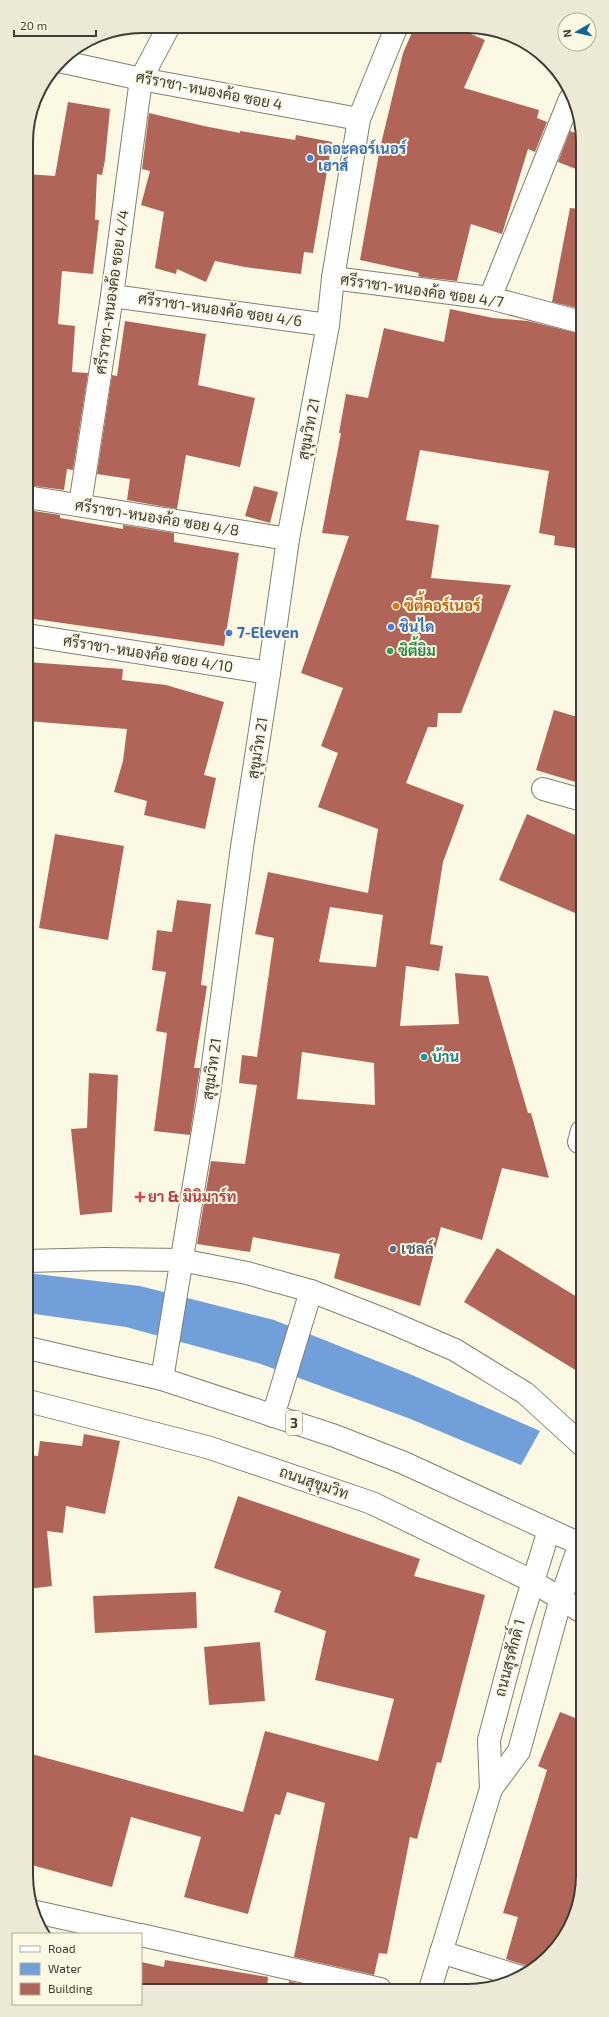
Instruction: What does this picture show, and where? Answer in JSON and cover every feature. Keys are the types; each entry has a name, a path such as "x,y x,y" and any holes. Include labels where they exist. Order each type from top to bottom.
{"main road":[{"path":"141,79 166,33"},
{"name":"สุขุมวิท 21","path":"162,1379 209,1094 242,847 270,673 288,539 328,325 333,278 359,119 394,33"},
{"name":"ศรีราชา-หนองค้อ ซอย 4","path":"67,63 141,79 359,119"},
{"name":"ศรีราชา-หนองค้อ ซอย 4/4","path":"80,505 112,296 141,79"},
{"path":"490,298 568,103"},
{"name":"ศรีราชา-หนองค้อ ซอย 4/7","path":"333,278 490,298 576,321"},
{"name":"ศรีราชา-หนองค้อ ซอย 4/6","path":"112,296 328,325"},
{"name":"ศรีราชา-หนองค้อ ซอย 4/8","path":"33,497 288,539"},
{"name":"ศรีราชา-หนองค้อ ซอย 4/10","path":"33,635 270,673"},
{"path":"543,789 576,798"},
{"path":"33,1261 104,1258 181,1260 246,1273 311,1291 388,1320 455,1350 525,1393 576,1440"},
{"path":"273,1416 311,1291"},
{"name":"3","path":"33,1349 162,1379 335,1436 404,1463 576,1542"},
{"name":"ถนนสุขุมวิท","path":"33,1402 207,1447 372,1503 532,1581 576,1608"},
{"name":"ถนนสุรศักดิ์ 1","path":"491,1789 489,1740 532,1581 549,1530"},
{"name":"ถนนสุรศักดิ์ 1","path":"431,1984 491,1789 519,1751 561,1598 576,1558"},
{"path":"40,1913 130,1933"},
{"path":"142,1935 358,1984"},
{"path":"441,1952 512,1974"}],"water":[{"path":"33,1274 140,1286 274,1320 412,1375 540,1431 521,1465 408,1418 258,1363 126,1327 33,1314"}],"building":[{"path":"412,33 469,33 485,40 464,88 539,110 537,118 547,122 535,152 528,149 502,234 471,224 457,281 422,277 418,276 419,273 360,260 380,148 403,53"},
{"path":"68,102 110,109 102,175 97,174 95,220 99,220 93,274 62,271 58,324 75,326 72,372 88,373 73,470 67,469 64,490 33,486 33,174 55,176"},
{"path":"149,113 240,133 240,131 295,140 296,135 332,142 313,253 304,252 301,274 245,267 215,261 206,282 177,269 176,274 155,268 164,212 141,205 150,171 142,169"},
{"path":"570,131 576,133 576,169 558,162"},
{"path":"570,208 576,209 576,308 552,302"},
{"path":"450,309 493,318 528,321 576,333 576,548 554,545 555,536 539,533 549,471 420,450 406,520 439,525 431,578 511,585 461,713 438,713 437,727 428,727 406,783 464,805 443,862 430,944 443,946 439,971 406,966 400,1026 459,1024 455,973 488,976 528,1113 531,1113 549,1178 502,1168 482,1240 441,1227 420,1306 334,1278 340,1254 253,1237 250,1252 197,1244 211,1161 245,1164 257,1085 239,1083 242,1055 257,1057 274,938 255,934 268,872 368,893 378,829 318,807 338,753 321,746 343,688 301,673 349,536 322,533 341,433 339,433 346,394 368,398 384,328 444,342","holes":["330,907 383,915 376,967 319,962","302,1052 374,1063 375,1105 297,1099"]},
{"path":"125,321 206,334 198,385 255,398 240,467 186,455 177,509 127,500 130,479 97,474 112,375 117,376"},
{"path":"254,486 278,492 270,523 245,516"},
{"path":"33,511 60,515 60,518 123,529 123,525 174,533 174,542 239,553 224,646 33,619"},
{"path":"33,662 123,669 122,680 166,685 224,702 204,775 216,778 205,829 144,815 147,801 114,792 123,761 127,729 33,721"},
{"path":"554,710 576,717 576,782 536,770"},
{"path":"527,814 576,835 576,913 499,880"},
{"path":"55,834 124,846 108,940 39,928"},
{"path":"177,900 211,904 201,985 207,986 194,1068 200,1068 190,1135 154,1131 167,1033 156,1031 166,972 152,970 157,930 172,932"},
{"path":"89,1073 118,1075 112,1212 80,1215 71,1129 87,1128"},
{"path":"497,1248 576,1296 576,1370 464,1302"},
{"path":"84,1434 120,1441 105,1514 66,1506 63,1533 47,1531 52,1586 33,1588 33,1456 38,1456 40,1441 82,1446"},
{"path":"238,1496 420,1559 414,1576 485,1595 441,1763 437,1762 417,1839 410,1837 387,1954 379,1953 374,1975 294,1957 325,1803 287,1792 280,1815 275,1814 248,1914 184,1897 201,1837 131,1817 112,1887 33,1865 33,1754 243,1812 265,1731 378,1761 394,1699 315,1680 326,1631 274,1612 281,1591 214,1568"},
{"path":"196,1592 197,1628 95,1633 93,1596"},
{"path":"260,1642 265,1701 209,1705 204,1647"},
{"path":"560,1712 576,1718 575,1890 568,1917 558,1936 539,1957 527,1967 506,1959 518,1917 503,1913 547,1770 538,1766"},
{"path":"165,1960 268,1977 267,1984 142,1984 142,1962 164,1967"},
{"path":"289,1981 301,1984 289,1984"}],"place":[{"name":"เดอะคอร์เนอร์ เฮาส์","path":"310,158"},
{"name":"ซิตี้คอร์เนอร์","path":"396,606"},
{"name":"ชินได","path":"391,627"},
{"name":"7-Eleven","path":"229,633"},
{"name":"ซิตี้ยิม","path":"390,651"},
{"name":"บ้าน","path":"424,1057"},
{"name":"ยา & มินิมาร์ท","path":"140,1197"},
{"name":"เชลล์","path":"393,1249"}]}
